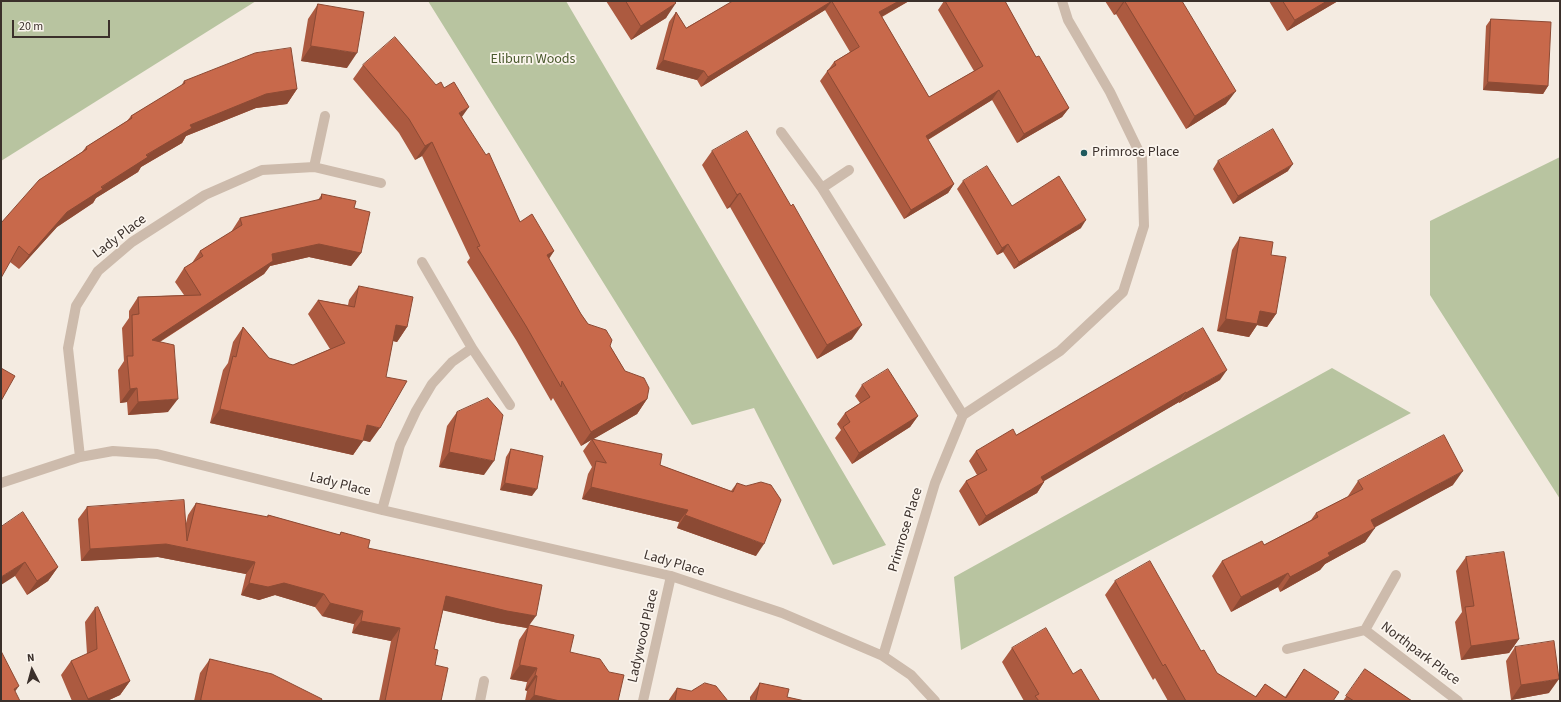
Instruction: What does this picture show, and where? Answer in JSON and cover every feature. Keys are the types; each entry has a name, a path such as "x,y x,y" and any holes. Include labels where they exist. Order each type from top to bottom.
{"street":[{"path":"781,132 822,188 963,415 1060,351 1123,292 1144,226 1142,158 1110,92 1068,20 1062,1"},
{"path":"314,167 325,116"},
{"name":"Lady Place","path":"80,457 68,348 76,306 98,271 132,242 205,195 262,170 314,167 382,183"},
{"path":"822,188 849,170"},
{"path":"422,262 472,348 510,405"},
{"name":"Lady Place","path":"382,510 400,445 416,411 432,384 447,367 472,348"},
{"name":"Primrose Place","path":"883,656 935,483 963,415"},
{"name":"Lady Place","path":"1,483 80,457 113,451 157,454 382,510 671,576 782,613 883,656 911,674 935,701"},
{"name":"Northpark Place","path":"1288,649 1365,630 1396,575"},
{"name":"Ladywood Place","path":"644,701 671,576"},
{"name":"Northpark Place","path":"1365,630 1458,701"},
{"path":"480,701 484,681"}],"green space":[{"path":"1,1 256,1 1,161"},
{"name":"Eliburn Woods","path":"428,1 566,1 886,545 833,565 754,408 692,425"},
{"path":"1560,157 1560,499 1430,295 1430,221"},
{"path":"1332,368 1411,413 961,650 954,577"}],"building":[{"path":"626,1 674,1 676,3 641,26"},
{"path":"733,1 832,1 708,77 704,71 663,60 676,12 686,28"},
{"path":"832,1 899,1 879,12 929,97 983,66 945,1 1005,1 1036,57 1039,56 1069,108 1024,134 999,90 926,136 954,184 911,210 827,71 836,65 834,62 859,47"},
{"path":"1125,1 1182,1 1236,91 1195,116"},
{"path":"1283,1 1327,1 1295,20"},
{"path":"318,4 364,12 357,53 311,46"},
{"path":"1491,19 1551,22 1548,86 1488,82"},
{"path":"395,37 436,85 441,82 444,88 454,82 469,107 459,113 486,155 489,153 520,222 532,214 554,251 547,255 581,314 588,324 606,330 612,340 610,346 625,371 644,378 649,388 647,399 591,432 562,381 561,387 526,326 477,247 480,246 432,142 425,146 409,119 363,65"},
{"path":"291,48 297,89 266,94 190,125 192,128 146,155 148,157 101,187 103,189 67,212 29,255 19,246 1,278 1,223 39,180 87,149 86,147 132,118 131,116 185,83 184,81 255,53"},
{"path":"1273,129 1293,164 1238,196 1218,161"},
{"path":"747,131 791,206 793,204 862,325 827,345 740,193 737,195 712,151"},
{"path":"987,166 1012,206 1059,176 1086,220 1019,262 1008,244 1002,248 963,181"},
{"path":"322,194 356,201 354,208 370,212 361,253 319,244 272,254 273,261 152,340 174,345 178,399 138,402 137,388 130,389 127,356 133,356 132,315 139,314 138,297 201,295 184,268 203,256 200,251 242,225 240,218 321,199"},
{"path":"1240,237 1273,242 1271,255 1286,257 1276,314 1260,311 1257,324 1226,319"},
{"path":"359,286 413,297 407,327 396,325 386,377 407,381 380,428 367,425 363,441 220,409 233,356 236,357 243,327 269,358 293,365 345,343 318,300 354,307"},
{"path":"1203,328 1227,370 1186,392 1041,477 1044,482 986,516 966,481 987,470 976,451 1013,429 1016,435"},
{"path":"1,368 15,376 1,401"},
{"path":"888,369 918,416 859,453 843,427 850,422 845,413 870,397 862,385"},
{"path":"488,398 503,415 494,461 449,452 457,412"},
{"path":"1444,435 1463,471 1371,520 1375,528 1328,553 1330,556 1290,577 1288,573 1241,597 1222,561 1262,541 1264,545 1318,517 1316,513 1363,489 1358,481"},
{"path":"592,439 662,454 660,465 733,492 737,483 746,486 761,482 771,485 781,500 764,544 685,515 688,510 591,487 596,461 606,463"},
{"path":"511,449 543,456 537,489 505,483"},
{"path":"184,500 187,541 196,503 268,517 268,515 340,535 341,532 370,540 368,548 542,585 536,616 507,611 446,596 434,649 438,650 435,665 448,668 441,701 385,701 400,628 361,621 363,611 330,603 324,594 284,583 268,587 249,583 255,562 166,544 90,549 87,507"},
{"path":"23,512 58,567 37,581 25,562 1,577 1,527"},
{"path":"1504,552 1519,639 1471,646 1465,607 1474,606 1466,557"},
{"path":"1150,561 1201,651 1204,650 1217,673 1256,697 1265,684 1286,698 1304,669 1339,692 1333,701 1186,701 1165,664 1163,666 1115,581"},
{"path":"98,607 130,681 88,699 71,661 97,649 95,608"},
{"path":"529,625 574,635 570,652 600,659 609,672 624,675 618,701 560,701 534,695 537,676 535,675 537,668 520,665"},
{"path":"1046,628 1073,674 1081,669 1100,701 1039,701 1035,696 1039,694 1012,648"},
{"path":"1554,641 1559,679 1521,685 1515,647"},
{"path":"1,651 19,686 14,689 20,701 1,701"},
{"path":"210,659 272,674 322,699 321,701 201,700"},
{"path":"1365,669 1412,701 1354,701 1346,696"},
{"path":"705,683 716,686 728,701 675,701 677,688 691,691"},
{"path":"760,683 789,689 787,697 805,701 756,701"}],"place":[{"name":"Primrose Place","path":"1084,153"}]}
